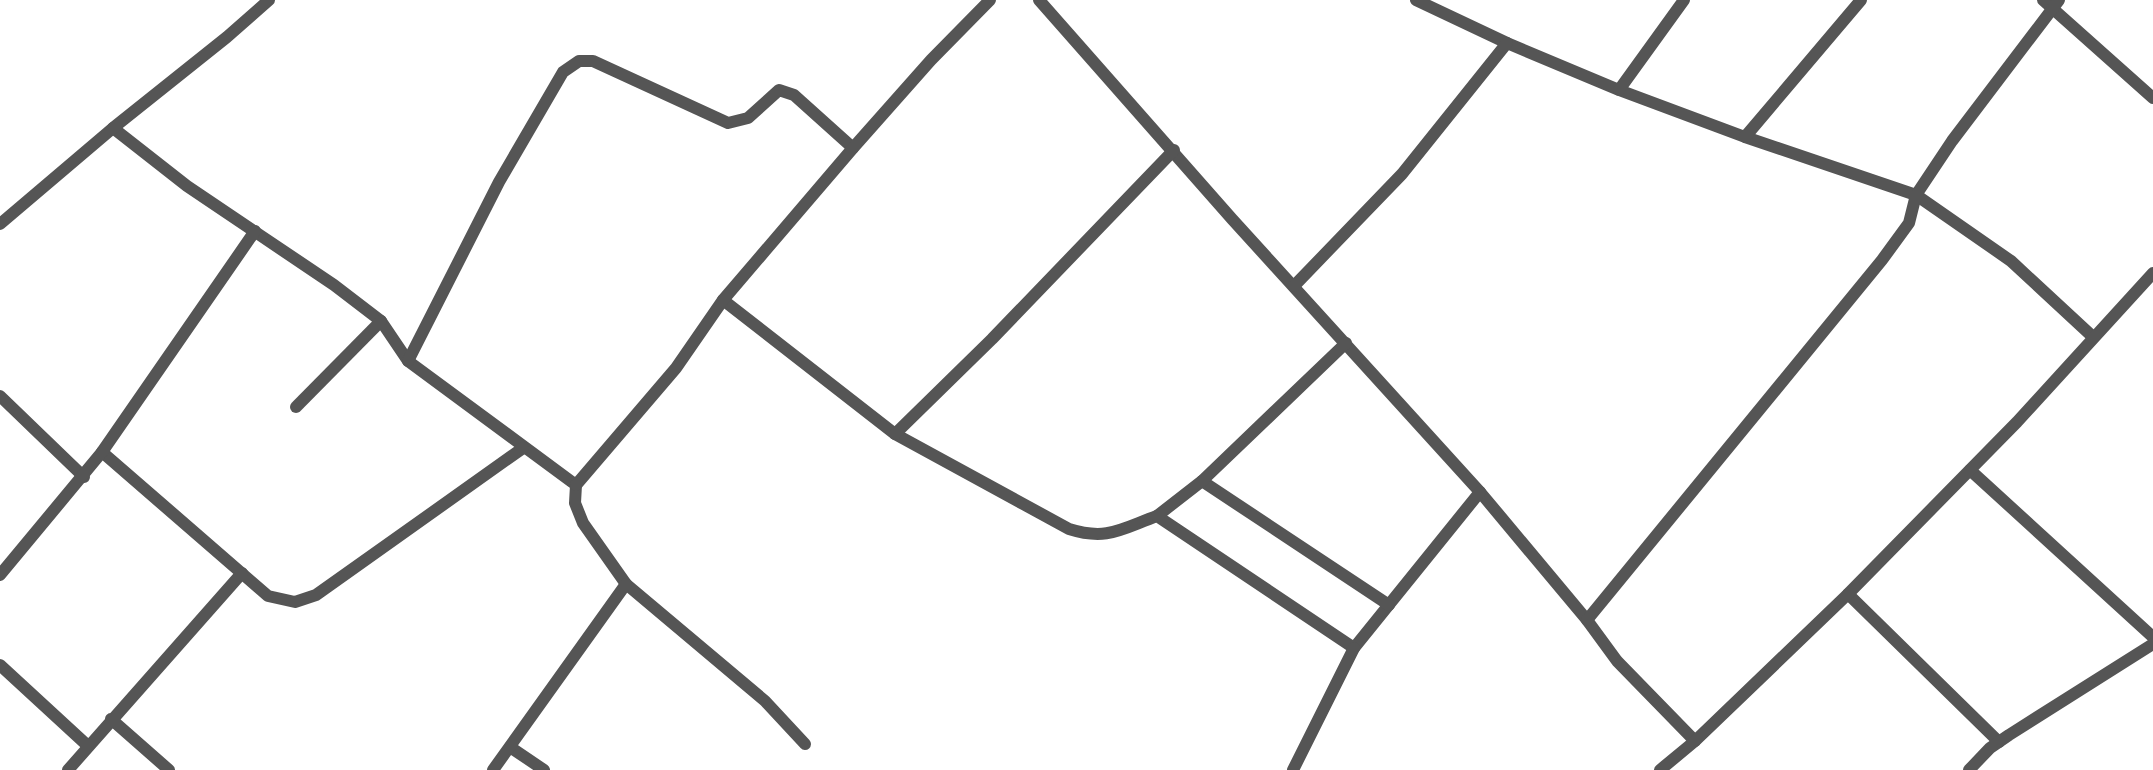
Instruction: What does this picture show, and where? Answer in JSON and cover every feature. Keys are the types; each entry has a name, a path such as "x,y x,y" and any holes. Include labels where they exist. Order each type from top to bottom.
{"street":[{"path":"0,224 113,128 228,37 270,0"},
{"path":"805,744 765,701 626,584 583,523 576,503 576,485 676,368 723,300 931,60 990,0"},
{"path":"1039,0 1174,150 1232,218 1480,492 1587,620 1617,661 1695,741"},
{"path":"1416,0 1434,3 1508,43 1620,90 1745,137 1916,195 2011,261 2093,337"},
{"path":"1620,90 1684,0"},
{"path":"1745,137 1862,0"},
{"path":"1587,620 1882,260 1909,223 1916,195 1952,141 2051,3 2153,98"},
{"path":"1294,286 1402,174 1508,43"},
{"path":"408,361 499,182 563,72 579,61 593,61 728,122 748,118 760,105 779,90 794,95 853,148"},
{"path":"113,128 187,186 255,231 381,321 408,361 523,448 576,485"},
{"path":"894,434 992,339 1174,150"},
{"path":"0,575 84,477 255,231"},
{"path":"1660,770 1695,741 1848,594 1970,470 2153,273"},
{"path":"723,300 894,434 1077,532 1104,536 1157,516 1202,481 1346,343"},
{"path":"296,407 381,321"},
{"path":"0,396 84,477"},
{"path":"102,452 268,596 295,602 316,595 523,448"},
{"path":"1970,470 2153,637"},
{"path":"1202,481 1389,605"},
{"path":"1293,770 1354,648 1480,492"},
{"path":"1157,516 1354,648"},
{"path":"68,770 111,719 242,573"},
{"path":"493,770 626,584"},
{"path":"1848,594 1999,742"},
{"path":"1968,770 1999,742 2153,644"},
{"path":"0,665 88,746"},
{"path":"111,719 169,770"},
{"path":"510,747 544,770"}]}
